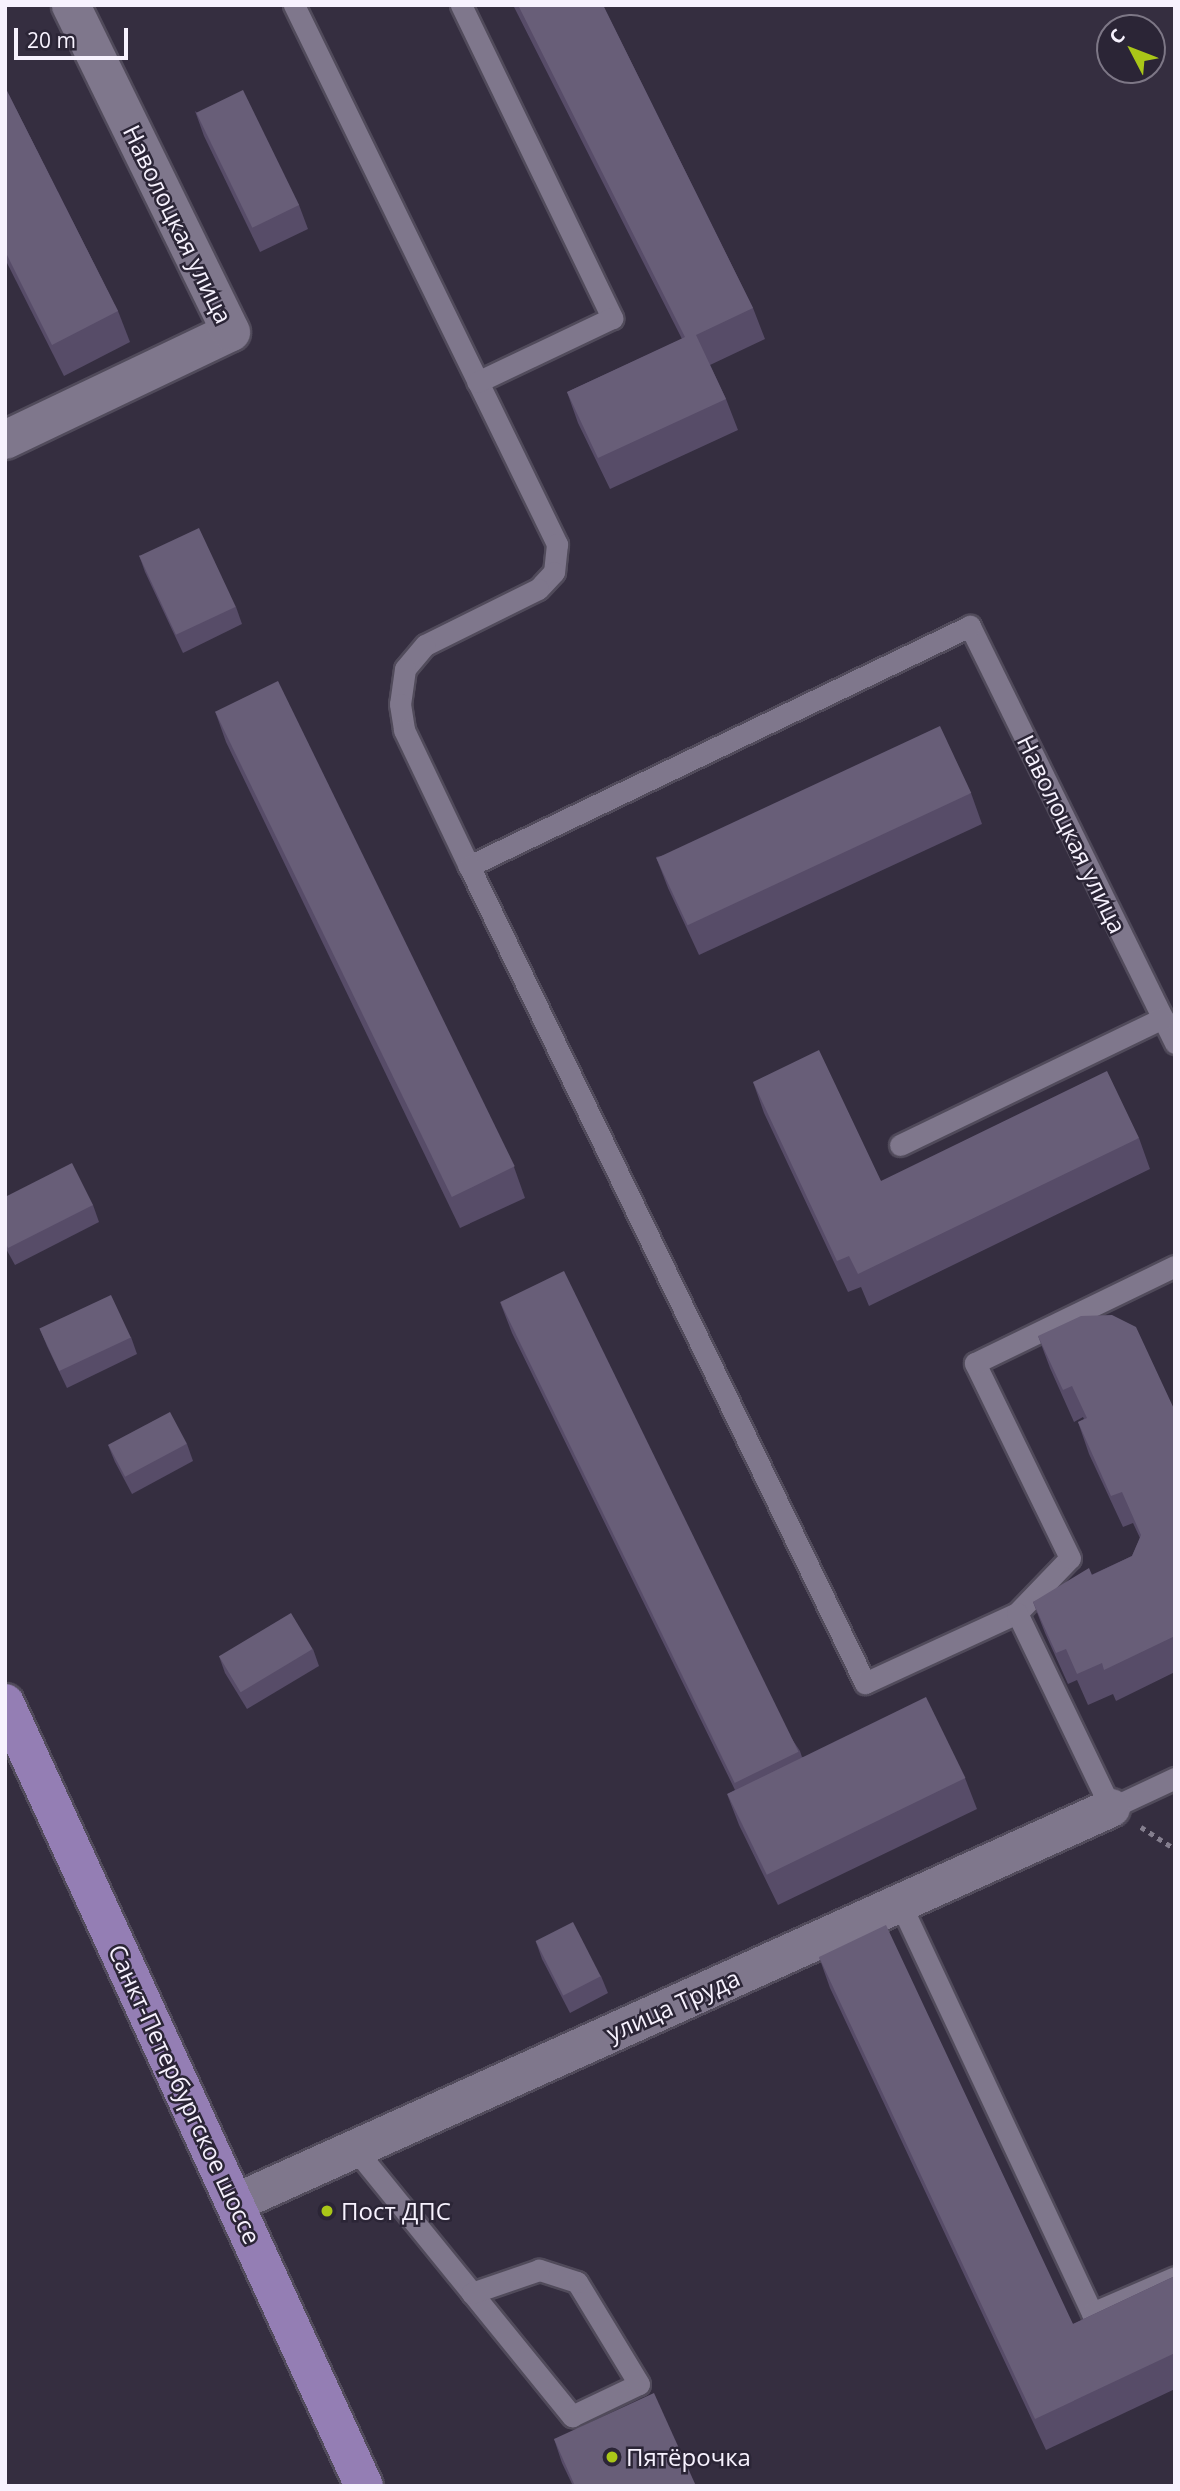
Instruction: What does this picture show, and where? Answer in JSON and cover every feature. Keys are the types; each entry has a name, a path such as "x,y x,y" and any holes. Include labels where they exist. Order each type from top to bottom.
{"main road":[{"name":"Санкт-Петербургское шоссе","path":"5,1703 364,2486"}],"street":[{"name":"Наволоцкая улица","path":"5,440 232,332 71,5"},
{"name":"улица Труда","path":"235,2203 1111,1808"}],"lane":[{"path":"461,5 612,318 477,382"},
{"path":"297,6 557,544 558,561 538,589 425,645 405,669 400,704 404,730 865,1683 1017,1613 1070,1558 975,1363 1175,1266"},
{"name":"Наволоцкая улица","path":"469,866 970,626 1175,1043"},
{"path":"901,1145 1163,1018"},
{"path":"1017,1613 1111,1808 1175,1778"},
{"path":"900,1903 1092,2314 1175,2277"},
{"path":"355,2149 472,2293 572,2416 639,2384 577,2282 539,2270 472,2293"}],"building":[{"path":"518,5 603,5 753,308 696,335 726,399 598,458 567,392 685,337"},
{"path":"5,87 118,311 52,345 5,251"},
{"path":"243,90 299,205 252,228 196,113"},
{"path":"199,528 236,607 176,635 139,556"},
{"path":"278,681 515,1166 452,1197 215,712"},
{"path":"940,726 971,793 688,925 656,858"},
{"path":"819,1050 881,1181 1107,1071 1139,1138 858,1274 849,1256 837,1261 753,1082"},
{"path":"72,1163 93,1205 8,1248 5,1242 5,1197"},
{"path":"564,1271 799,1752 735,1783 500,1302"},
{"path":"111,1295 131,1338 59,1371 39,1328"},
{"path":"1112,1315 1136,1327 1175,1411 1175,1636 1104,1670 1102,1663 1077,1674 1066,1649 1056,1653 1033,1602 1089,1568 1092,1575 1132,1556 1141,1535 1122,1492 1111,1496 1078,1422 1087,1418 1072,1386 1063,1390 1038,1336 1081,1316"},
{"path":"170,1412 187,1444 125,1477 108,1445"},
{"path":"291,1613 313,1649 241,1692 219,1656"},
{"path":"926,1697 965,1778 767,1875 727,1794"},
{"path":"573,1922 601,1976 563,1995 536,1941"},
{"path":"886,1925 1073,2324 1175,2276 1175,2353 1035,2419 819,1957"},
{"path":"654,2393 696,2486 575,2486 554,2439"}],"place":[{"name":"Пост ДПС","path":"327,2211"},
{"name":"Пятёрочка","path":"612,2457"}]}
